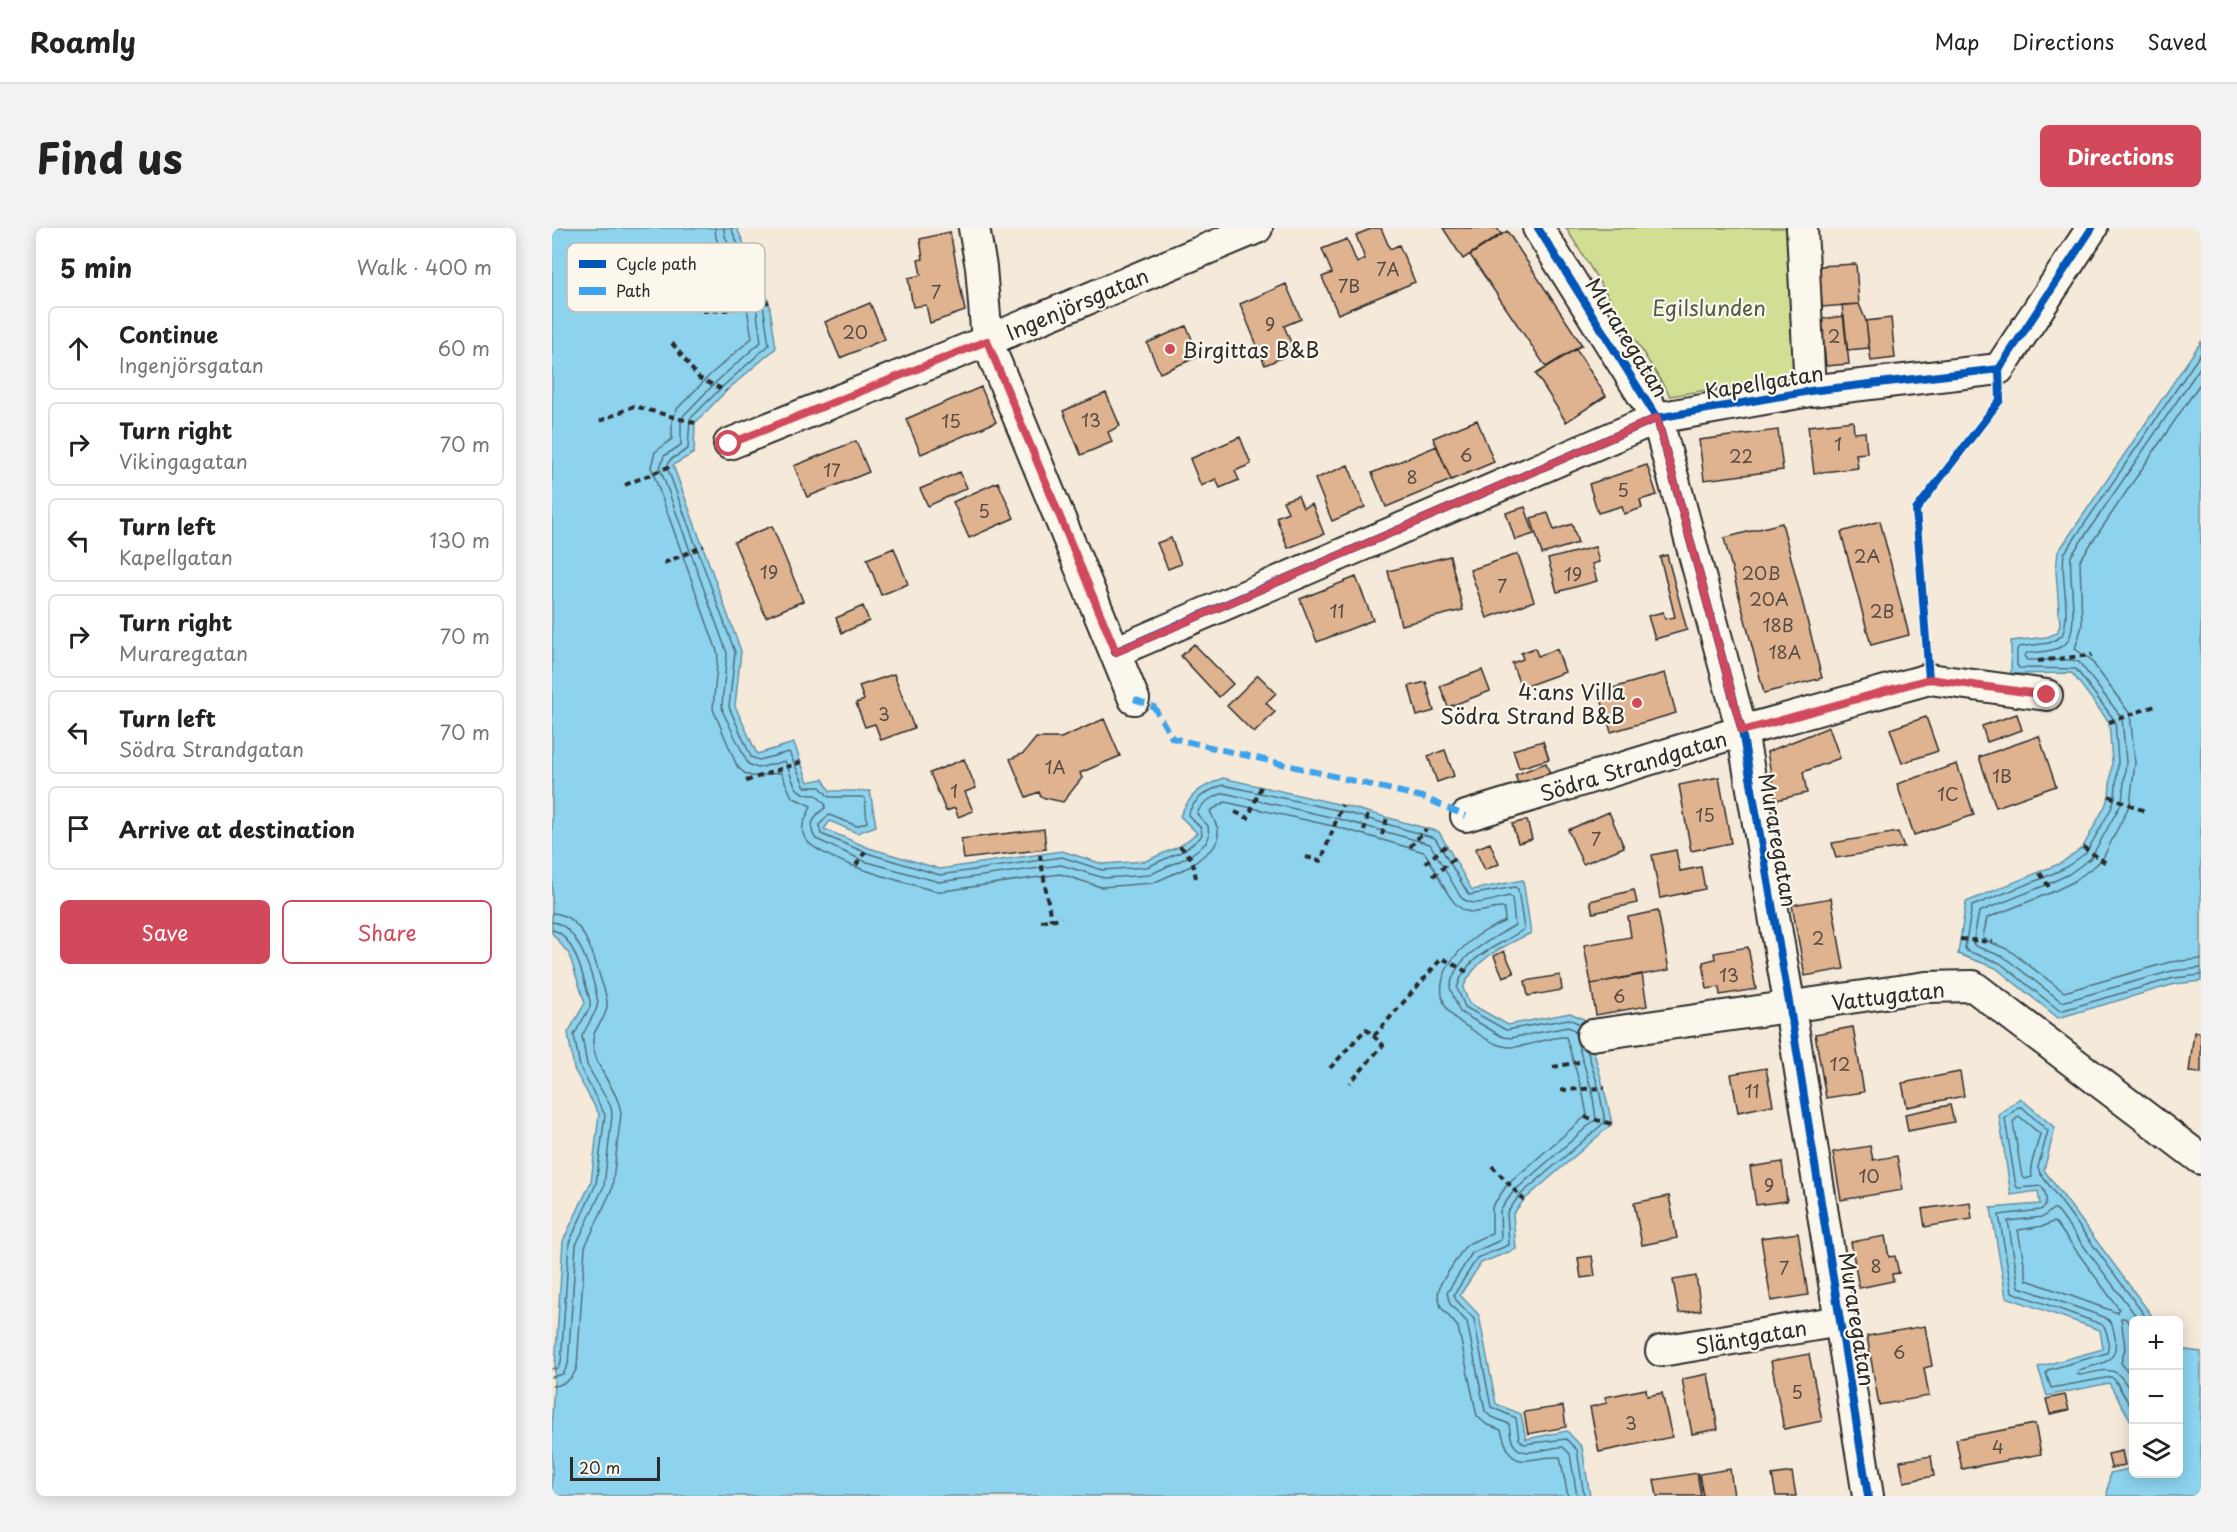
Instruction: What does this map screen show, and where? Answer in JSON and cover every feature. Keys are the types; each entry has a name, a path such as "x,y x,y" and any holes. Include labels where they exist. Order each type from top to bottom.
{"street":[{"path":"974,228 981,267 987,341 1134,699"},
{"name":"Ingenjörsgatan","path":"729,444 987,341 1257,228"},
{"name":"Muraregatan","path":"1538,228 1657,418 1742,731 1790,1008 1868,1496"},
{"path":"1802,228 1810,391"},
{"name":"Kapellgatan","path":"1116,652 1657,418 1810,391 1999,369 2092,228"},
{"name":"Södra Strandgatan","path":"1466,816 1742,731 1929,679 2047,695"},
{"name":"Vattugatan","path":"1588,1048 1790,1008 1926,987 1973,986 2201,1159"},
{"name":"Släntgatan","path":"1661,1352 1840,1321"}],"path":[{"path":"765,303 769,302"},
{"path":"672,343 699,378 726,391"},
{"path":"600,421 634,406 694,423"},
{"path":"625,485 673,465"},
{"path":"664,563 704,546"},
{"path":"2034,662 2092,655"},
{"path":"2109,722 2158,705"},
{"path":"746,781 801,762"},
{"path":"1235,812 1248,818 1261,787"},
{"path":"2109,796 2147,812"},
{"path":"1306,857 1322,861 1342,806"},
{"path":"1364,831 1368,813"},
{"path":"1382,835 1387,818"},
{"path":"1410,847 1426,829"},
{"path":"1425,863 1447,845"},
{"path":"1180,846 1192,858 1196,878"},
{"path":"856,865 868,848"},
{"path":"2083,848 2106,862"},
{"path":"1040,855 1051,920"},
{"path":"1433,876 1455,858"},
{"path":"2040,873 2049,887"},
{"path":"1041,921 1062,918"},
{"path":"1960,939 1993,942"},
{"path":"1374,1036 1442,958 1469,973"},
{"path":"1330,1068 1366,1029 1383,1045 1350,1083"},
{"path":"1553,1067 1588,1048"},
{"path":"1562,1090 1605,1088"},
{"path":"1585,1117 1612,1124"},
{"path":"1492,1166 1524,1200"}],"green space":[{"name":"Egilslunden","path":"1566,228 1793,228 1799,375 1670,396"}],"water":[{"path":"552,228 737,228 743,243 567,243 567,312 765,312 765,293 769,302 776,348 726,391 695,423 694,453 673,465 741,651 735,706 757,754 794,743 808,782 823,779 830,791 870,791 876,826 857,833 830,821 824,829 869,848 940,869 1062,851 1103,864 1146,861 1180,846 1197,833 1180,816 1188,801 1197,792 1223,778 1342,805 1439,832 1472,890 1523,880 1531,933 1491,954 1475,968 1463,988 1469,1003 1508,1025 1570,1013 1586,1020 1612,1124 1524,1200 1513,1214 1516,1249 1481,1263 1460,1295 1479,1315 1496,1404 1521,1414 1526,1439 1567,1431 1582,1447 1590,1496 552,1496 552,1416 563,1241 591,1182 599,1114 574,1069 568,1033 585,1003 569,954 552,933"},
{"path":"2201,342 2201,981 2175,984 2058,1018 1996,968 1958,954 1966,902 2061,863 2083,847 2109,796 2112,762 2109,722 2072,673 2011,674 2011,641 2047,637 2057,633 2060,625 2056,570 2058,552"},
{"path":"2020,1098 2055,1128 2044,1170 2152,1316 2129,1316 2129,1417 2109,1383 2047,1396 2038,1367 2103,1349 2100,1330 2006,1297 1991,1208 2040,1204 2038,1191 2011,1195 1999,1115"},
{"path":"2183,1350 2201,1352 2201,1496 2107,1496 2110,1473 2129,1469 2129,1478 2183,1478"}],"building":[{"path":"1373,228 1381,228 1390,249 1399,245 1415,282 1338,314 1322,277 1332,273 1322,249 1347,239 1357,263 1365,259 1356,235"},
{"path":"1443,228 1497,228 1501,234 1463,259"},
{"path":"1507,231 1582,345 1546,367 1470,255"},
{"path":"950,232 965,311 930,323 926,305 913,307 908,278 921,275 918,260 923,259 920,239"},
{"path":"1856,264 1859,304 1822,307 1819,266"},
{"path":"1286,284 1301,319 1284,326 1295,352 1265,365 1240,304"},
{"path":"870,303 885,339 840,358 825,322"},
{"path":"1859,304 1866,321 1869,348 1847,350 1842,305"},
{"path":"1844,316 1849,364 1826,366 1821,319"},
{"path":"1891,318 1895,358 1871,361 1866,321"},
{"path":"1186,326 1200,356 1160,373 1147,343"},
{"path":"1576,349 1606,396 1566,422 1536,374"},
{"path":"981,387 996,422 921,454 906,419"},
{"path":"1106,393 1120,426 1108,432 1112,442 1081,455 1063,411"},
{"path":"1477,420 1494,462 1451,480 1433,438"},
{"path":"1853,421 1854,433 1865,432 1867,453 1856,454 1858,468 1814,473 1808,426"},
{"path":"1778,430 1783,470 1704,480 1699,440"},
{"path":"1240,437 1251,464 1235,471 1239,480 1220,488 1216,479 1201,486 1190,459"},
{"path":"856,441 869,472 807,497 794,466"},
{"path":"1437,446 1451,480 1386,507 1372,473"},
{"path":"1348,465 1365,507 1332,521 1315,479"},
{"path":"1647,465 1657,495 1640,500 1642,508 1624,514 1622,506 1598,513 1589,484"},
{"path":"960,472 967,488 928,506 920,489"},
{"path":"998,482 1014,518 969,538 953,502"},
{"path":"1298,496 1303,508 1312,504 1324,534 1288,548 1276,517 1288,512 1283,501"},
{"path":"1525,507 1534,534 1515,540 1506,513"},
{"path":"1548,513 1554,530 1572,524 1578,543 1542,554 1531,518"},
{"path":"1880,521 1909,635 1871,645 1841,532"},
{"path":"1782,523 1822,678 1764,693 1724,538"},
{"path":"772,526 803,601 766,617 734,542"},
{"path":"1171,538 1181,564 1168,569 1157,543"},
{"path":"1595,547 1599,562 1592,564 1597,581 1557,592 1548,559"},
{"path":"894,548 908,584 881,595 867,559"},
{"path":"1518,554 1534,601 1487,618 1470,570"},
{"path":"1667,555 1687,630 1655,639 1648,616 1663,612 1665,619 1675,617 1660,557"},
{"path":"1450,556 1463,610 1401,625 1388,571"},
{"path":"1356,577 1373,620 1317,642 1300,599"},
{"path":"863,606 869,621 842,633 836,618"},
{"path":"1194,644 1233,684 1219,697 1181,656"},
{"path":"1535,648 1538,656 1557,649 1565,672 1521,688 1512,663 1523,659 1521,653"},
{"path":"1482,670 1490,691 1448,707 1440,686"},
{"path":"1665,673 1676,713 1611,732 1599,692"},
{"path":"894,674 914,728 881,740 875,724 865,727 856,703 864,700 859,686"},
{"path":"1258,675 1276,693 1266,703 1275,712 1254,733 1227,706"},
{"path":"1426,682 1434,711 1417,716 1409,686"},
{"path":"2017,714 2022,730 1987,742 1982,726"},
{"path":"1926,717 1938,751 1902,763 1890,729"},
{"path":"1104,719 1120,756 1080,773 1082,778 1063,802 1041,797 1039,792 1026,797 1010,759 1024,753 1036,738 1061,738"},
{"path":"1829,727 1840,758 1803,772 1807,793 1776,800 1767,752"},
{"path":"2039,736 2056,786 1996,807 1979,757"},
{"path":"1543,741 1549,759 1519,768 1513,750"},
{"path":"1445,750 1454,776 1437,782 1428,756"},
{"path":"964,759 976,788 965,792 973,811 958,817 955,808 946,811 930,773"},
{"path":"1546,763 1550,774 1519,786 1515,775"},
{"path":"1957,764 1974,815 1914,835 1897,784"},
{"path":"1719,777 1731,843 1691,851 1679,785"},
{"path":"1609,812 1624,847 1583,864 1568,830"},
{"path":"1527,820 1532,839 1518,843 1512,824"},
{"path":"1044,829 1046,849 964,859 961,839"},
{"path":"1898,832 1904,847 1836,858 1832,843"},
{"path":"1490,843 1499,864 1485,870 1475,849"},
{"path":"1676,850 1680,871 1701,867 1705,889 1660,898 1652,855"},
{"path":"1634,890 1637,903 1593,913 1590,901"},
{"path":"1831,898 1844,969 1805,976 1792,905"},
{"path":"1658,911 1669,970 1591,984 1584,945 1631,937 1628,917"},
{"path":"1748,947 1756,989 1720,995 1719,987 1707,989 1703,962 1715,959 1714,953"},
{"path":"1504,951 1514,973 1503,977 1494,956"},
{"path":"1642,974 1647,1006 1596,1015 1591,984"},
{"path":"1560,975 1562,990 1528,996 1525,981"},
{"path":"1853,1027 1864,1092 1826,1098 1815,1034"},
{"path":"2194,1032 2201,1033 2201,1073 2189,1072"},
{"path":"1766,1068 1773,1105 1738,1112 1731,1074"},
{"path":"1960,1072 1964,1096 1907,1107 1902,1083"},
{"path":"1950,1105 1954,1122 1908,1131 1905,1114"},
{"path":"1870,1146 1873,1160 1897,1156 1903,1190 1841,1200 1833,1152"},
{"path":"1782,1162 1787,1201 1756,1205 1750,1167"},
{"path":"1669,1196 1677,1238 1642,1245 1634,1203"},
{"path":"1970,1202 1972,1219 1925,1227 1922,1209"},
{"path":"1798,1233 1808,1295 1771,1301 1761,1238"},
{"path":"1885,1236 1889,1257 1895,1256 1899,1273 1892,1274 1893,1281 1859,1288 1851,1242"},
{"path":"1592,1256 1595,1276 1581,1278 1578,1258"},
{"path":"1696,1276 1701,1310 1679,1313 1673,1280"},
{"path":"1925,1326 1932,1366 1924,1368 1929,1396 1879,1405 1867,1336"},
{"path":"1809,1354 1822,1421 1784,1429 1771,1361"},
{"path":"1708,1374 1718,1429 1692,1434 1682,1379"},
{"path":"1646,1389 1647,1396 1662,1393 1672,1437 1599,1452 1590,1407 1607,1403 1605,1397"},
{"path":"2065,1395 2069,1410 2050,1414 2046,1399"},
{"path":"1563,1406 1566,1427 1528,1434 1524,1412"},
{"path":"2035,1424 2041,1454 1962,1469 1956,1439"},
{"path":"2122,1451 2125,1465 2111,1468 2108,1454"},
{"path":"1931,1456 1934,1476 1904,1482 1900,1461"},
{"path":"1730,1469 1734,1496 1703,1496 1699,1474"},
{"path":"1792,1472 1796,1496 1776,1496 1772,1475"},
{"path":"1697,1473 1701,1496 1657,1496 1654,1480"}],"marked path":[{"path":"1134,699 1154,707 1172,738 1422,797 1466,816"}],"cycle path":[{"path":"1538,228 1657,418 1742,731 1790,1008 1868,1496"},
{"path":"1999,369 2092,228"},
{"path":"1115,652 1657,418 1810,391 1999,369"},
{"path":"1929,679 1916,510 2000,400 1999,369"}],"place":[{"name":"Birgittas B&B","path":"1170,349"},
{"name":"4:ans Villa Södra Strand B&B","path":"1637,703"}],"route":[{"path":"729,444 987,341 1116,652 1657,418 1742,731 1929,679 2047,695"}]}
